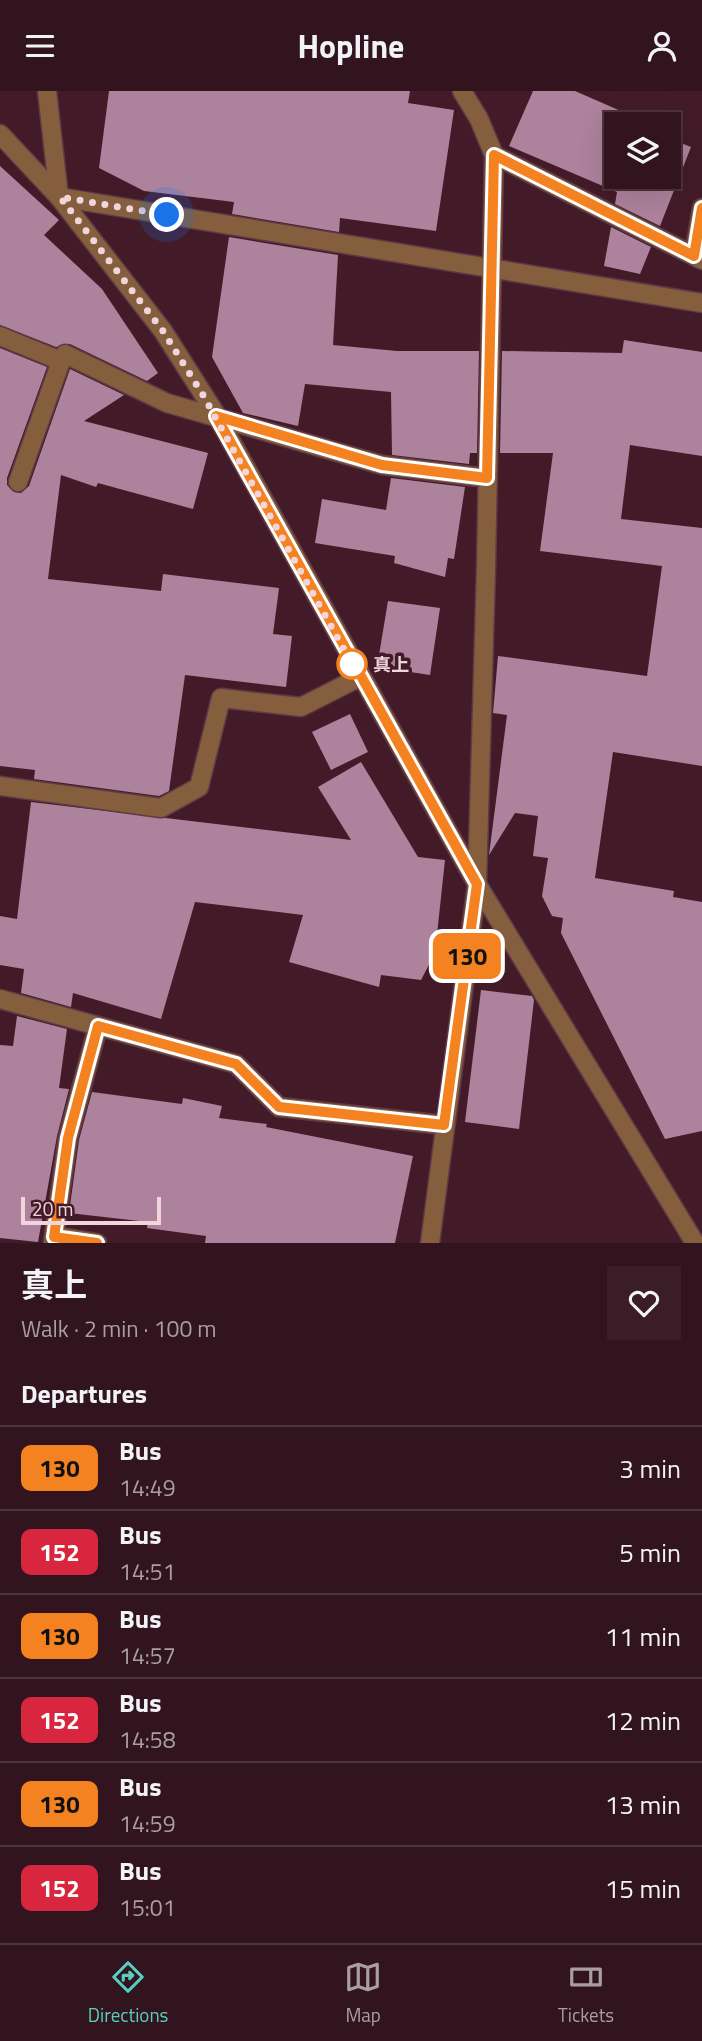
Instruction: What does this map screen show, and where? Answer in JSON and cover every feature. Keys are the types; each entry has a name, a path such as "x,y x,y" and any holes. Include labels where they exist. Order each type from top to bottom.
{"street":[{"path":"47,91 60,197"},
{"path":"430,1243 477,884 489,268 494,155 479,119 462,91"},
{"path":"0,134 60,197 163,331 216,416 359,677 477,884 696,1240"},
{"path":"494,155 698,258 702,208"},
{"path":"60,197 702,303"},
{"path":"0,336 61,361"},
{"path":"18,482 65,354 158,399 382,465 487,478"},
{"path":"0,786 161,808 199,787 221,698 301,707 359,677"},
{"path":"0,999 236,1064 279,1107 444,1125"},
{"path":"97,1243 54,1240 68,1138 98,1026"}],"building":[{"path":"109,91 410,91 408,103 454,110 436,231 340,218 339,232 232,214 234,202 144,191 99,168"},
{"path":"533,91 575,91 623,112 604,112 604,186 509,146"},
{"path":"681,143 691,147 681,172"},
{"path":"0,166 59,220 44,235 102,289 158,373 147,381 70,344 56,347 0,325"},
{"path":"610,189 675,189 660,226 615,204 617,192"},
{"path":"611,227 651,247 640,274 604,266"},
{"path":"229,237 338,255 333,345 397,351 479,351 477,453 470,453 469,464 392,455 391,392 305,384 298,426 243,413 212,357"},
{"path":"624,340 702,352 702,456 630,445 621,519 702,528 702,766 613,752 595,878 674,891 673,897 702,902 702,1131 665,1139 561,933 563,918 552,916 542,896 548,858 533,856 538,816 515,813 489,855 507,715 493,713 498,656 647,676 662,566 540,551 553,453 500,453 502,351 622,353"},
{"path":"0,348 47,367 7,478 7,485 14,492 21,493 29,486 70,369 124,395 84,421 208,453 193,509 98,483 96,487 61,475 48,579 161,591 163,574 279,588 273,634 292,636 286,687 185,675 169,791 159,796 34,779 35,770 0,766"},
{"path":"391,478 465,487 454,559 448,558 445,577 394,563 395,556 315,543 322,499 386,510"},
{"path":"388,601 440,608 430,675 377,667"},
{"path":"350,714 368,752 331,770 312,732"},
{"path":"361,762 418,857 445,860 435,953 421,980 381,975 379,987 289,962 303,915 195,902 161,1019 73,993 71,1007 21,993 24,969 0,965 0,916 17,919 31,802 351,840 318,787"},
{"path":"481,990 532,996 534,1000 519,1129 465,1122"},
{"path":"17,1016 67,1029 59,1088 69,1089 57,1136 38,1242 0,1238 0,1045 13,1046"},
{"path":"92,1092 182,1104 183,1098 222,1106 219,1118 267,1124 266,1127 413,1156 395,1243 205,1243 206,1236 147,1228 148,1222 69,1213 79,1140"}],"bus line":[{"name":"130","path":"97,1243 54,1237 68,1138 98,1026 236,1064 279,1107 444,1125 477,884 359,677 216,416 382,465 487,478 489,268 494,155 694,256 702,208"}],"place":[{"name":"真上","path":"352,664"}],"route":[{"path":"167,215 60,197 163,331 230,440 352,664"}]}
